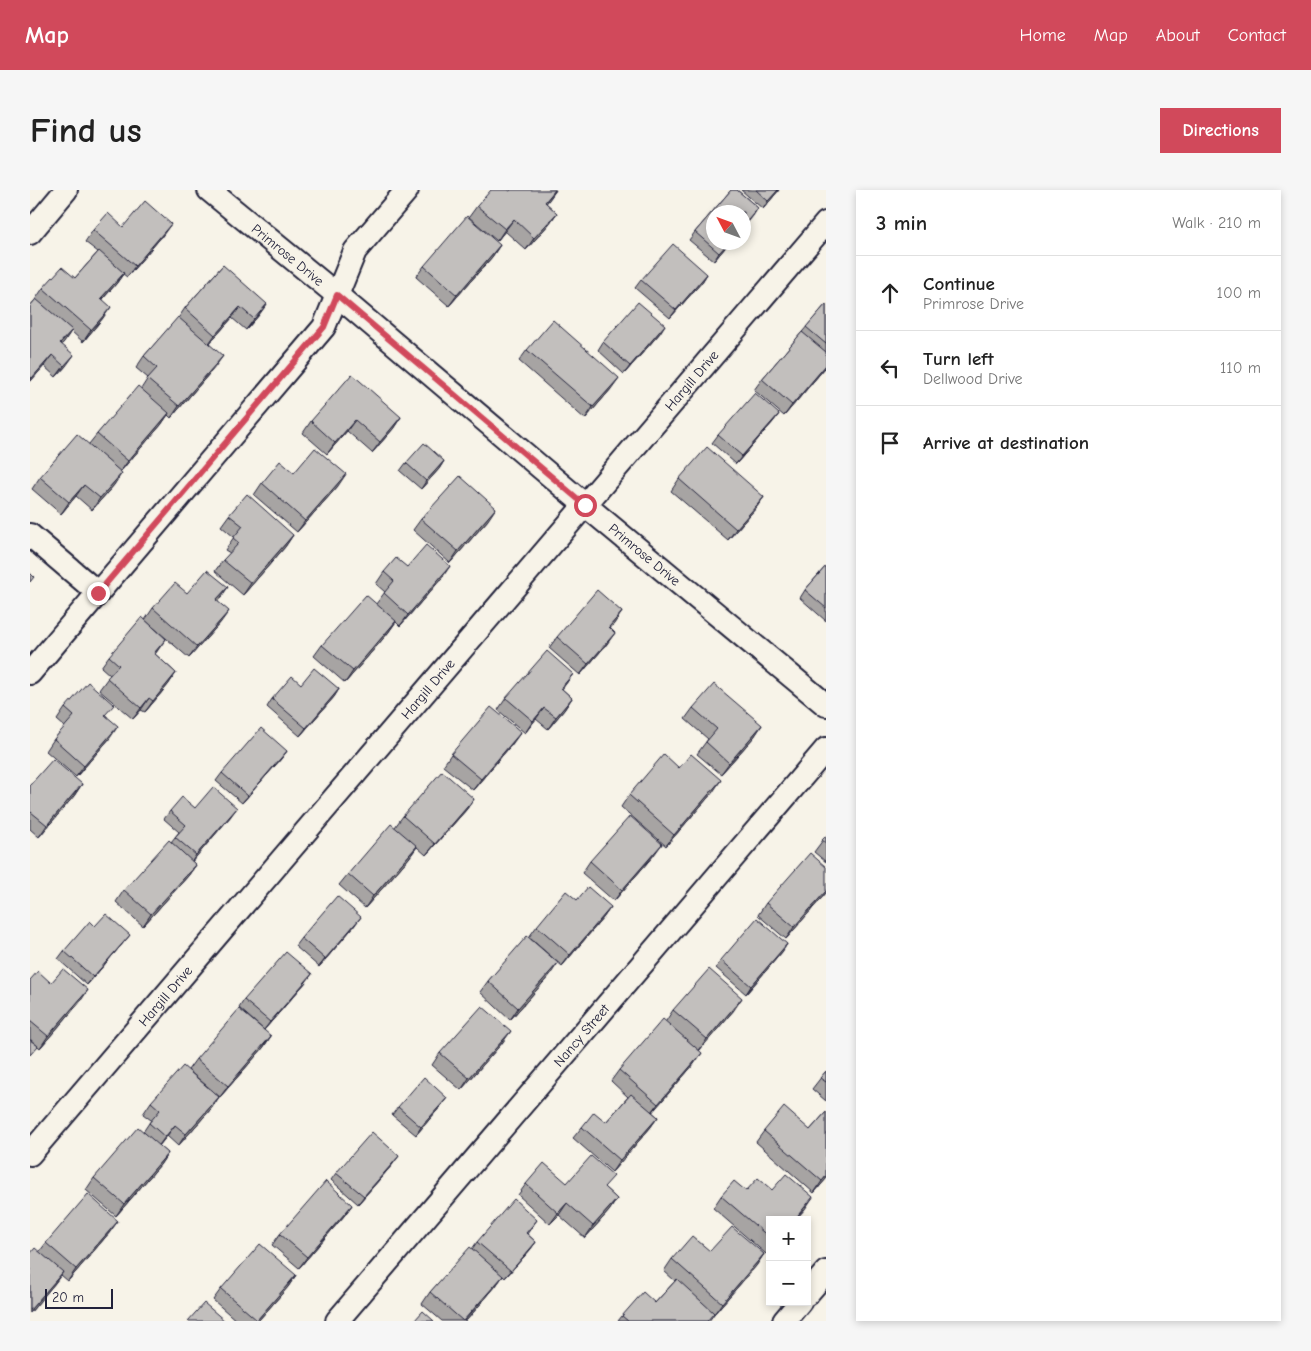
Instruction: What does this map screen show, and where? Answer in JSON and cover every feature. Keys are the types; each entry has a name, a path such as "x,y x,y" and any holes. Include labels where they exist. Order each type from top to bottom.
{"street":[{"path":"30,233 66,190"},
{"name":"Primrose Drive","path":"209,190 826,705"},
{"path":"30,673 324,327 355,251 407,190"},
{"name":"Hargill Drive","path":"30,1154 826,223"},
{"path":"30,535 98,593"},
{"name":"Nancy Street","path":"337,1321 826,749"},
{"path":"811,1289 826,1272"},
{"path":"784,1321 797,1306"}],"building":[{"path":"491,190 555,190 545,202 557,213 534,238 514,219 505,229 477,206"},
{"path":"731,190 737,190 758,208 751,216 751,205 718,205"},
{"path":"756,190 778,190 768,201"},
{"path":"145,201 171,224 135,266 93,230 108,213 123,227"},
{"path":"467,216 500,245 457,295 424,266"},
{"path":"706,219 706,242 695,232"},
{"path":"673,244 707,274 676,310 641,280"},
{"path":"99,251 124,273 101,298 111,307 91,330 43,288 62,267 75,278"},
{"path":"223,265 267,304 254,319 240,307 215,335 185,308"},
{"path":"36,299 72,330 60,343 74,355 64,366 52,355 32,378 30,377 30,306"},
{"path":"638,302 665,325 630,366 603,342"},
{"path":"826,304 826,344 806,327"},
{"path":"178,317 223,356 179,406 147,379 157,368 144,356"},
{"path":"553,320 619,378 593,407 527,350"},
{"path":"802,332 826,352 826,365 792,405 762,379"},
{"path":"352,374 401,417 380,442 355,420 335,443 311,421"},
{"path":"138,386 169,413 128,461 97,434"},
{"path":"755,393 779,414 742,456 718,435"},
{"path":"77,434 122,473 100,498 84,485 69,502 40,477"},
{"path":"424,443 444,461 426,481 406,463"},
{"path":"707,447 764,497 736,529 679,479"},
{"path":"315,448 346,474 305,521 262,483 280,461 294,473"},
{"path":"460,476 496,508 458,551 421,519"},
{"path":"247,494 293,535 251,583 223,560 239,543 233,538 243,526 229,515"},
{"path":"426,545 450,566 408,615 384,593 394,581 384,572 396,558 407,567"},
{"path":"826,566 826,608 805,590"},
{"path":"207,570 228,587 216,600 229,611 197,647 153,608 175,583 187,593"},
{"path":"30,573 34,577 30,582"},
{"path":"597,590 622,612 609,627 615,633 588,664 557,637"},
{"path":"366,595 396,621 353,671 322,645"},
{"path":"142,617 166,639 154,653 176,673 153,701 149,698 141,708 107,678 119,665 109,656"},
{"path":"547,651 573,674 561,688 572,698 556,717 544,708 533,721 506,698"},
{"path":"314,668 339,689 306,728 272,699 292,676 301,684"},
{"path":"88,682 114,705 105,715 118,726 84,766 54,739 74,716 65,708"},
{"path":"714,684 762,725 729,763 706,742 717,729 693,708"},
{"path":"491,707 521,732 481,779 451,754"},
{"path":"261,728 287,751 248,796 222,773"},
{"path":"664,754 679,768 691,754 721,780 674,835 629,795"},
{"path":"53,759 82,784 47,825 30,813 30,785"},
{"path":"442,771 474,799 435,844 403,816"},
{"path":"213,787 237,808 196,855 175,837 186,825 170,811 182,797 195,808"},
{"path":"630,816 662,844 622,890 590,861"},
{"path":"391,824 417,846 373,896 348,874"},
{"path":"169,840 196,865 151,914 124,890"},
{"path":"810,853 826,867 826,891 794,927 766,903"},
{"path":"588,887 611,907 570,955 537,926 566,891 577,900"},
{"path":"337,896 361,917 325,959 301,938"},
{"path":"106,914 130,935 93,977 64,951 90,921 95,926"},
{"path":"757,918 787,944 751,986 721,960"},
{"path":"527,936 558,963 518,1008 488,981"},
{"path":"286,952 312,974 270,1022 244,1000"},
{"path":"63,969 88,990 48,1036 30,1021 30,980 38,971 51,983"},
{"path":"709,969 742,998 707,1039 673,1010"},
{"path":"482,1006 511,1031 469,1078 440,1053"},
{"path":"239,1009 271,1036 228,1086 196,1059"},
{"path":"663,1019 702,1053 658,1104 619,1070"},
{"path":"30,1040 38,1046 30,1055"},
{"path":"183,1066 219,1097 186,1134 175,1125 165,1137 149,1123 160,1110 151,1102"},
{"path":"826,1071 826,1082 820,1078"},
{"path":"424,1077 447,1098 421,1127 398,1107"},
{"path":"631,1094 658,1117 620,1160 582,1127 594,1112 606,1122"},
{"path":"784,1107 810,1130 826,1112 826,1176 822,1181 764,1131"},
{"path":"138,1127 168,1153 124,1204 94,1178"},
{"path":"372,1132 399,1156 364,1196 336,1173"},
{"path":"591,1156 614,1176 604,1187 617,1199 593,1226 567,1203 558,1213 526,1184 544,1163 567,1183"},
{"path":"786,1174 813,1197 797,1216 766,1216 766,1235 721,1196 734,1181 746,1191 758,1178 772,1190"},
{"path":"326,1181 352,1205 307,1257 280,1234"},
{"path":"88,1194 118,1221 76,1269 46,1243"},
{"path":"514,1199 537,1220 526,1233 536,1242 511,1271 477,1242"},
{"path":"732,1227 764,1254 722,1303 672,1259 692,1236 710,1251"},
{"path":"260,1244 296,1275 257,1320 221,1289"},
{"path":"470,1247 503,1276 463,1321 430,1292"},
{"path":"35,1248 63,1272 30,1310 30,1254"},
{"path":"677,1279 714,1313 707,1321 628,1321 622,1316 643,1292 655,1303"},
{"path":"204,1303 225,1321 188,1321"},
{"path":"423,1311 434,1321 414,1321"}],"route":[{"path":"98,593 324,327 337,295 585,505"}]}
